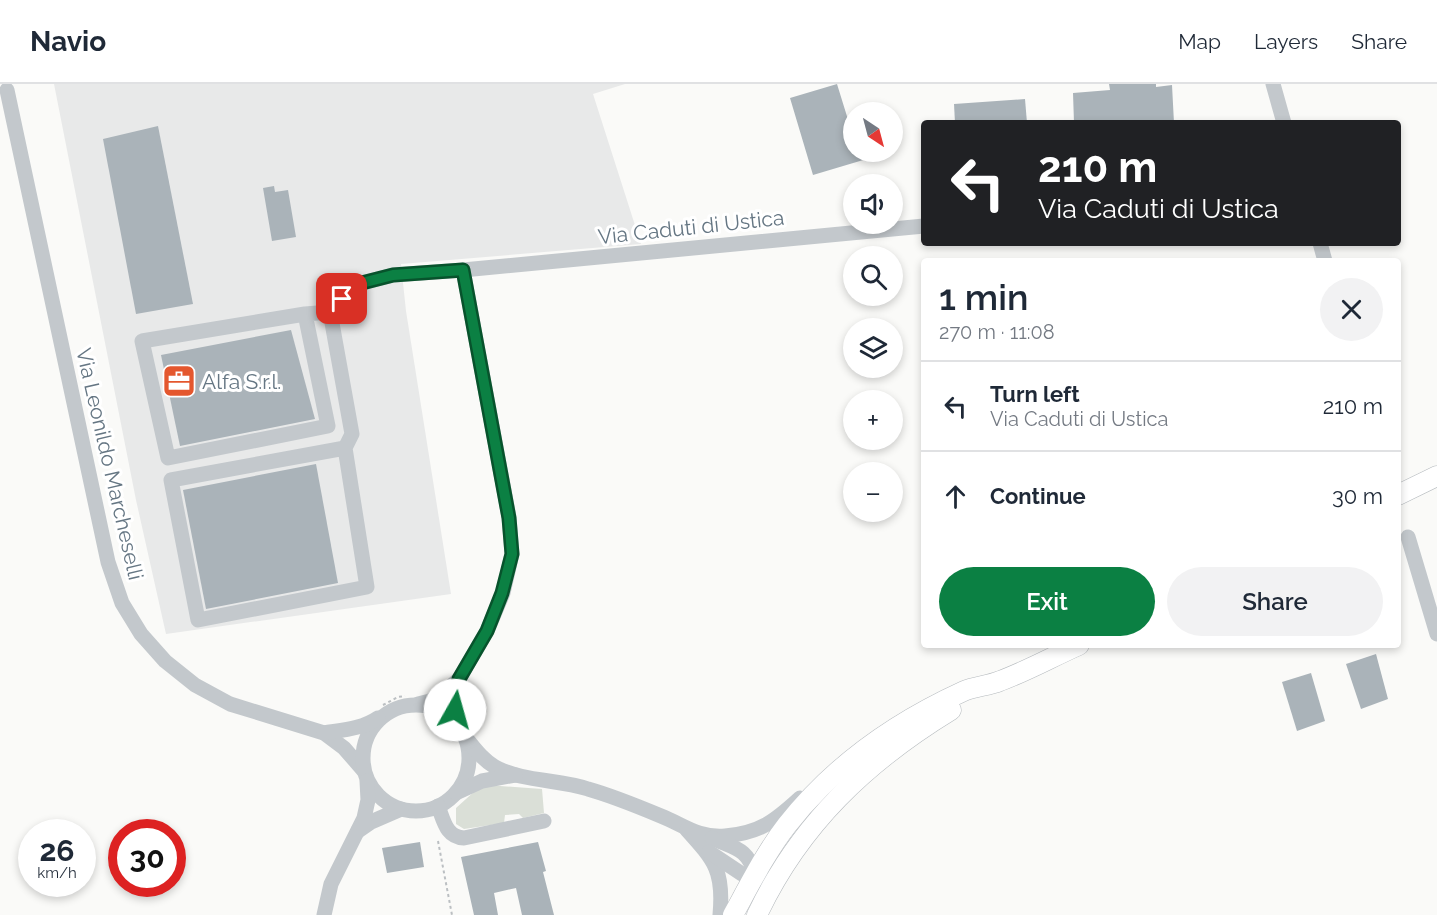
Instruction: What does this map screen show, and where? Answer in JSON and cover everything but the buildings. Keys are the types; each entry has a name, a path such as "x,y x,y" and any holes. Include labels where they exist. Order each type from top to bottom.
{"main road":[{"path":"1401,494 1437,476"},
{"path":"757,915 793,852 827,808 876,763 929,724 997,682 1071,648"},
{"path":"733,915 755,874 786,826 828,779 866,747 917,714 967,690 997,682"}],"street":[{"path":"1273,84 1283,120"},
{"name":"Via Leonildo Marcheselli","path":"6,90 108,562 122,603 141,634 165,661 195,685 230,704 324,733 344,748 366,776"},
{"name":"Via Caduti di Ustica","path":"330,312 354,285 393,275 921,226"},
{"path":"324,915 331,884 364,818 368,800 363,746 369,731 383,710 396,708 416,699 430,701 459,679 487,631 502,593 512,554 509,518 463,270"},
{"path":"305,314 328,426 168,458 142,341 305,314 330,312 352,434 345,448 367,587 198,620 171,480 345,448"},
{"path":"325,413 347,409"},
{"path":"1408,537 1437,634"},
{"path":"456,793 468,772 470,753 455,710 459,679"},
{"path":"416,699 448,715 484,759 495,767 515,775 586,788 664,817 687,830 723,836 743,834 765,827 783,814 869,736 886,726 902,724"},
{"name":"Via Leonildo Marcheselli","path":"324,733 371,723 383,710"},
{"path":"358,831 371,822 401,810 426,811 482,781 515,775"},
{"path":"366,776 383,800 401,810"},
{"path":"438,806 449,833 456,837 464,838 544,822"},
{"path":"687,830 707,851 742,874 755,874 773,885"},
{"path":"703,834 745,853 751,860 755,874"},
{"path":"707,851 717,869 722,894 720,915"}],"path":[{"path":"383,710 398,697 416,699"},
{"path":"438,838 452,915"}],"shaded area":[{"path":"54,84 625,84 593,94 641,244 401,264 406,311 451,594 166,634 136,500"},
{"path":"487,785 542,789 544,813 523,818 519,814 505,815 504,823 464,829 456,824 456,808 476,790"}],"place":[{"name":"Alfa S.r.l.","path":"179,381"}],"route":[{"path":"342,299 354,285 393,275 463,270 509,518 512,554 502,593 487,631 459,679 455,710"}]}
